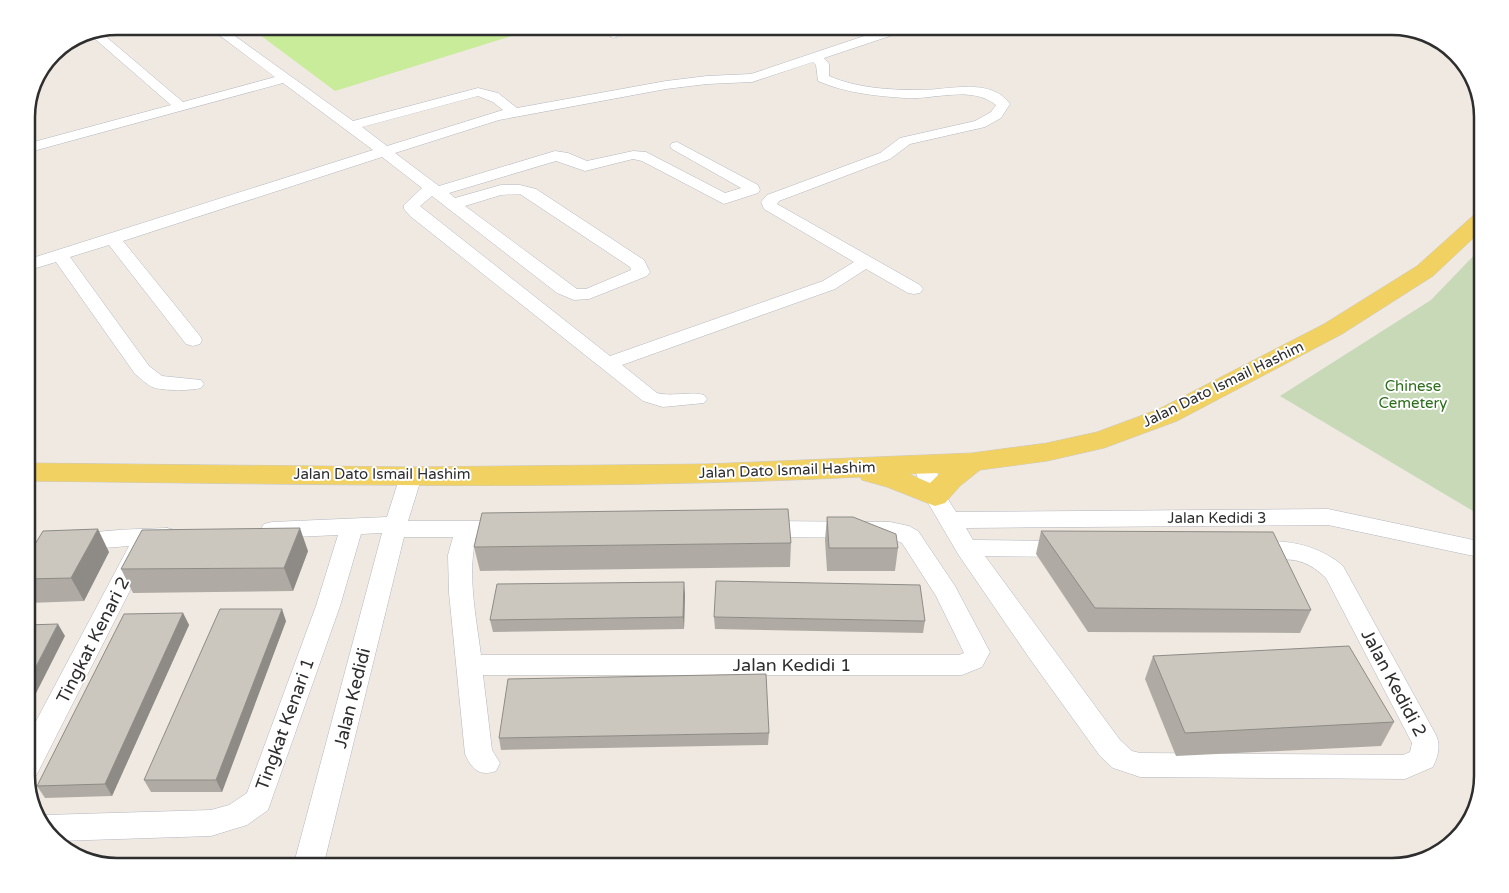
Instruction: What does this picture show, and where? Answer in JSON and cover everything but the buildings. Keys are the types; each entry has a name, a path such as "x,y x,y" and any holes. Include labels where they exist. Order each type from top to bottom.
{"main road":[{"name":"Jalan Dato Ismail Hashim","path":"35,472 411,476 707,473 972,462 1057,450 1104,439 1168,415 1334,328 1425,270 1474,225"},
{"path":"852,468 898,480 942,508 950,479 972,462"}],"street":[{"path":"226,35 351,126 563,289 574,295 589,294 641,272 638,264 530,192 520,188 501,189 453,204"},
{"path":"35,263 383,151 514,112 666,85 707,80 752,78 879,35"},
{"path":"99,37 180,106"},
{"path":"816,57 822,64 823,78 837,84 914,94 970,92 994,97 1003,104 996,115 980,124 905,141 885,156 774,198 769,202 770,206 914,289"},
{"path":"35,146 286,78"},
{"path":"351,126 478,92 487,93 499,98 514,112"},
{"path":"677,146 752,188 752,190 724,199 646,157 633,155 585,166 560,155 434,190 412,205 412,209 650,397 663,401 697,399"},
{"path":"112,238 193,340"},
{"path":"59,254 142,370 157,382 194,384"},
{"path":"608,364 639,351 829,285 856,269 865,261"},
{"name":"Jalan Kedidi 2","path":"924,464 942,508 966,548 1039,652 1110,748 1123,760 1140,765 1405,767 1423,759 1426,743 1335,572 1323,560 1305,552 1236,551"},
{"name":"Jalan Kedidi","path":"310,858 396,526 411,476"},
{"name":"Jalan Kedidi 3","path":"942,508 1328,517 1474,548"},
{"path":"254,531 352,526 526,529"},
{"name":"Tingkat Kenari 1","path":"54,828 211,823 237,816 258,801 328,606 352,526"},
{"path":"467,529 460,555 461,593 479,754 486,763"},
{"name":"Jalan Kedidi 1","path":"468,665 962,665 973,660 976,652 946,592 910,537 901,532 890,530 741,529"},
{"path":"35,557 81,541 185,535"},
{"name":"Tingkat Kenari 2","path":"35,751 145,538"},
{"path":"966,548 1086,549"}],"green space":[{"path":"260,35 515,35 335,91"},
{"name":"Chinese Cemetery","path":"1474,255 1474,512 1280,396 1431,300"}]}
